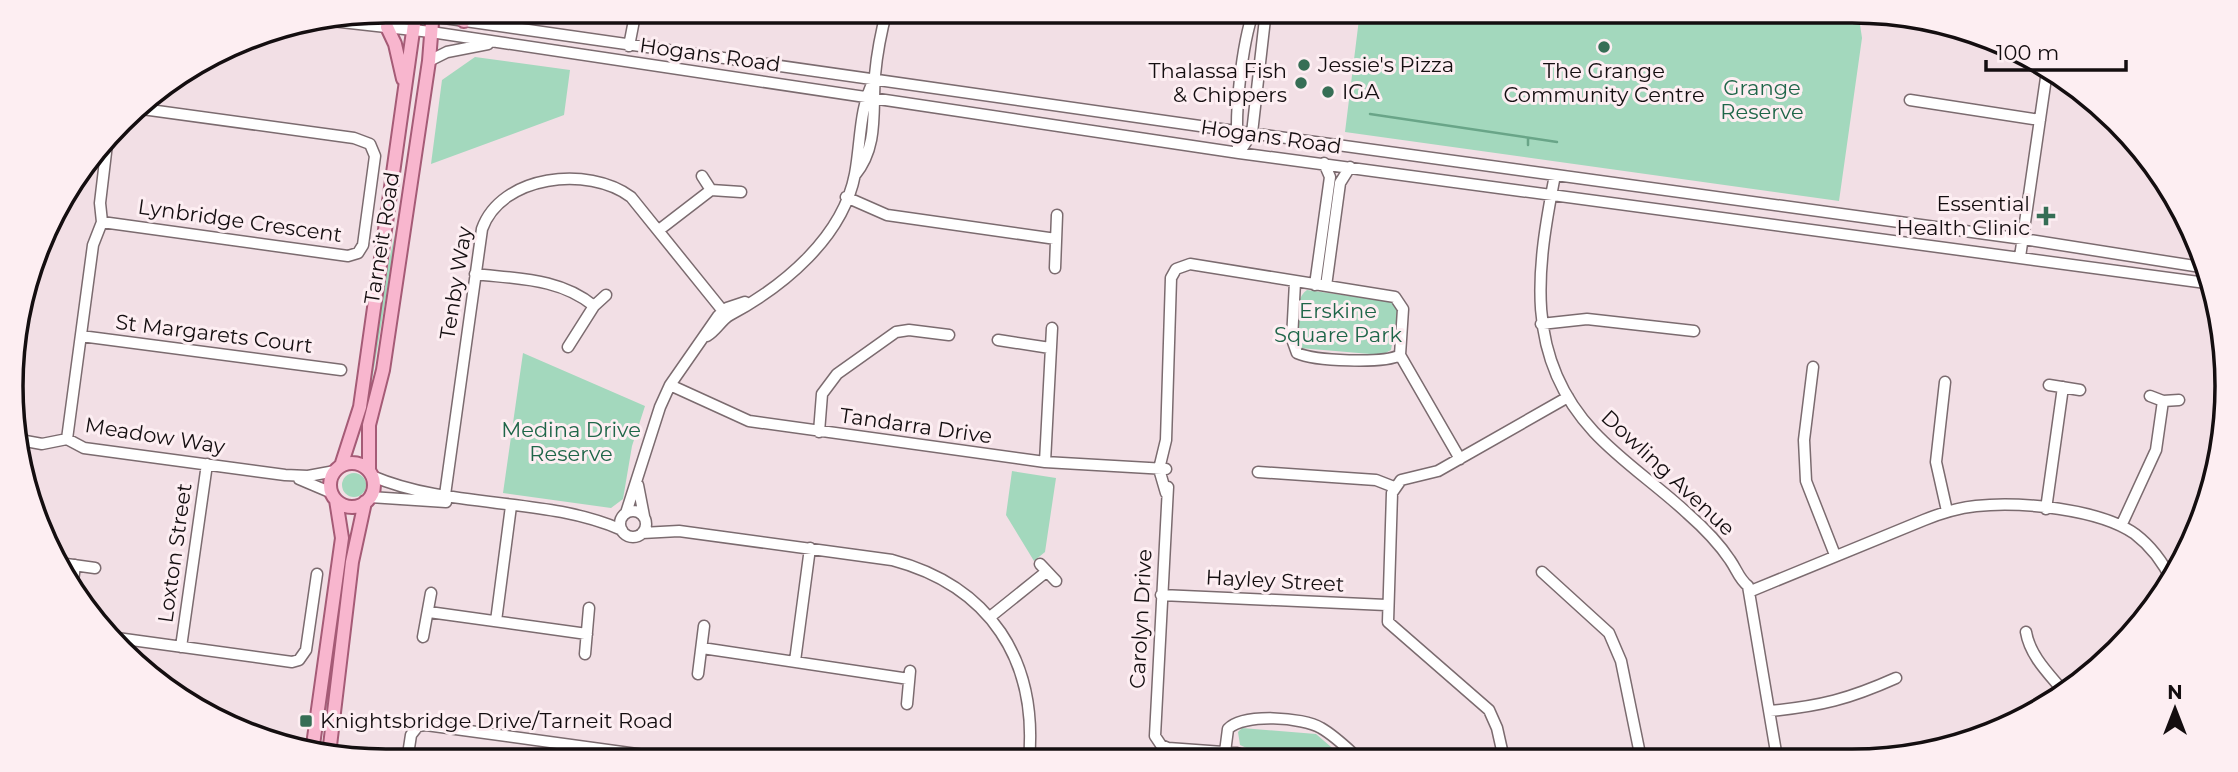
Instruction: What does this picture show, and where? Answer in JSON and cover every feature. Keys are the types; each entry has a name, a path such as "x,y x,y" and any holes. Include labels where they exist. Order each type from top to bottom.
{"main road":[{"name":"Tarneit Road","path":"338,469 360,407 415,23"},
{"name":"Tarneit Road","path":"370,474 369,425 383,370 429,61 432,23"},
{"path":"387,27 395,44 405,86"},
{"path":"313,742 342,538 331,481 338,469 356,464 370,474 374,488 368,500 352,562 330,745"},
{"path":"334,496 350,507 368,500"}],"street":[{"name":"Hogans Road","path":"477,23 1252,134 2023,239 2195,266"},
{"path":"629,46 633,23"},
{"path":"622,530 620,522 670,385 707,335 718,329 725,313 756,298 823,242 855,175 885,23"},
{"path":"1240,153 1235,131 1251,23"},
{"path":"1240,153 1252,134 1264,23"},
{"name":"Hogans Road","path":"361,24 431,32 1240,153 2200,282"},
{"path":"429,61 447,52 496,43"},
{"path":"1245,60 1259,62"},
{"path":"2020,257 2046,79"},
{"path":"1910,100 2040,120"},
{"name":"Lynbridge Crescent","path":"102,222 348,256 358,253 363,245 375,156 370,144 354,138 150,110"},
{"path":"66,439 93,245 102,222 100,203 106,155"},
{"path":"1315,285 1330,177 1324,163"},
{"path":"1326,286 1340,183 1350,167"},
{"name":"Dowling Avenue","path":"1555,174 1540,270 1541,324 1554,372 1568,397 1595,433 1714,539 1751,591 1776,749"},
{"path":"702,176 711,190"},
{"name":"Tenby Way","path":"444,499 482,229 494,206 511,195 549,180 581,177 619,188 631,197 659,230 725,313"},
{"path":"1602,200 1603,181"},
{"path":"659,230 711,190 741,192"},
{"path":"846,197 887,215 1056,239"},
{"path":"1055,268 1057,215"},
{"path":"1167,259 1178,271 1190,264 1216,271 1395,297 1403,313 1400,355 1460,459"},
{"name":"Carolyn Drive","path":"1173,749 1161,745 1155,730 1169,484 1162,470 1169,458 1167,440 1171,278 1178,271"},
{"path":"475,274 556,284 571,290 594,306"},
{"path":"1295,282 1292,339 1297,353 1311,357 1382,360 1400,355"},
{"path":"568,347 594,306 606,295"},
{"path":"1541,324 1587,319 1694,331"},
{"path":"1045,462 1052,328"},
{"path":"819,432 822,394 837,374 888,336 902,330 949,335"},
{"name":"St Margarets Court","path":"81,336 341,370"},
{"path":"997,339 1051,348"},
{"path":"1813,367 1804,440 1806,481 1835,555"},
{"path":"1945,382 1936,462 1947,511"},
{"name":"Tandarra Drive","path":"670,385 749,421 1045,462 1162,470"},
{"path":"2049,385 2080,390"},
{"path":"2046,509 2053,441 2063,387"},
{"path":"2150,396 2163,401 2179,400"},
{"path":"1502,749 1489,710 1388,622 1386,605 1394,487 1401,480 1438,471 1568,397"},
{"path":"2121,526 2156,450 2163,401"},
{"name":"Meadow Way","path":"27,441 42,444 66,439 84,448 285,475 308,476 338,469"},
{"name":"Loxton Street","path":"181,647 207,464"},
{"path":"1258,472 1376,480 1394,487"},
{"path":"370,474 409,494"},
{"name":"Meadow Way","path":"285,475 334,496"},
{"path":"637,481 645,517 642,533"},
{"path":"368,500 409,494 511,506 589,519 622,530 631,536 678,531 810,548 917,567 963,591 990,617 1019,666 1029,709 1029,749"},
{"path":"1751,591 1947,511 1993,504 2100,518 2121,526 2156,553 2166,570"},
{"path":"496,621 511,506"},
{"path":"589,519 635,511 678,531"},
{"path":"795,661 810,548"},
{"path":"69,564 95,568"},
{"path":"74,573 75,565"},
{"path":"990,617 1043,568 1055,581"},
{"path":"1542,572 1609,633 1620,661 1639,749"},
{"path":"125,639 299,660 306,650 317,573"},
{"path":"423,637 431,593"},
{"name":"Hayley Street","path":"1161,595 1386,605"},
{"path":"585,654 589,608"},
{"path":"429,612 587,634"},
{"path":"698,674 704,626"},
{"path":"2026,632 2028,643 2039,663 2058,685"},
{"path":"702,648 910,675 907,704"},
{"path":"1770,711 1819,706 1848,699 1896,678"},
{"path":"1225,749 1228,729 1237,721 1278,720 1304,722 1320,727 1347,749"},
{"path":"409,749 411,735 418,726 426,725 584,749"}],"green space":[{"name":"Grange Reserve","path":"1359,23 1860,23 1862,38 1839,201 1345,132"},
{"path":"475,57 570,70 564,115 431,164 442,80"},
{"path":"401,207 367,410 364,410 379,305"},
{"name":"Erskine Square Park","path":"1307,290 1393,302 1398,311 1391,350 1382,355 1300,348 1296,335 1297,308"},
{"name":"Medina Drive Reserve","path":"523,353 645,406 632,446 623,499 611,508 503,493"},
{"path":"1012,471 1056,478 1045,552 1034,561 1006,515"},
{"path":"354,473 363,476 366,485 363,494 354,497 345,494 342,485 345,476"},
{"path":"339,579 343,580 339,634 323,723 319,721"},
{"path":"1242,728 1316,734 1333,749 1249,749 1240,745 1238,732"}],"waterway":[{"path":"1370,114 1557,142"},
{"path":"1528,138 1528,145"}],"place":[{"name":"The Grange Community Centre","path":"1604,47"},
{"name":"Jessie's Pizza","path":"1304,65"},
{"name":"Thalassa Fish & Chippers","path":"1301,83"},
{"name":"IGA","path":"1328,92"},
{"name":"Essential Health Clinic","path":"2046,216"},
{"name":"Knightsbridge Drive/Tarneit Road","path":"306,721"}]}
